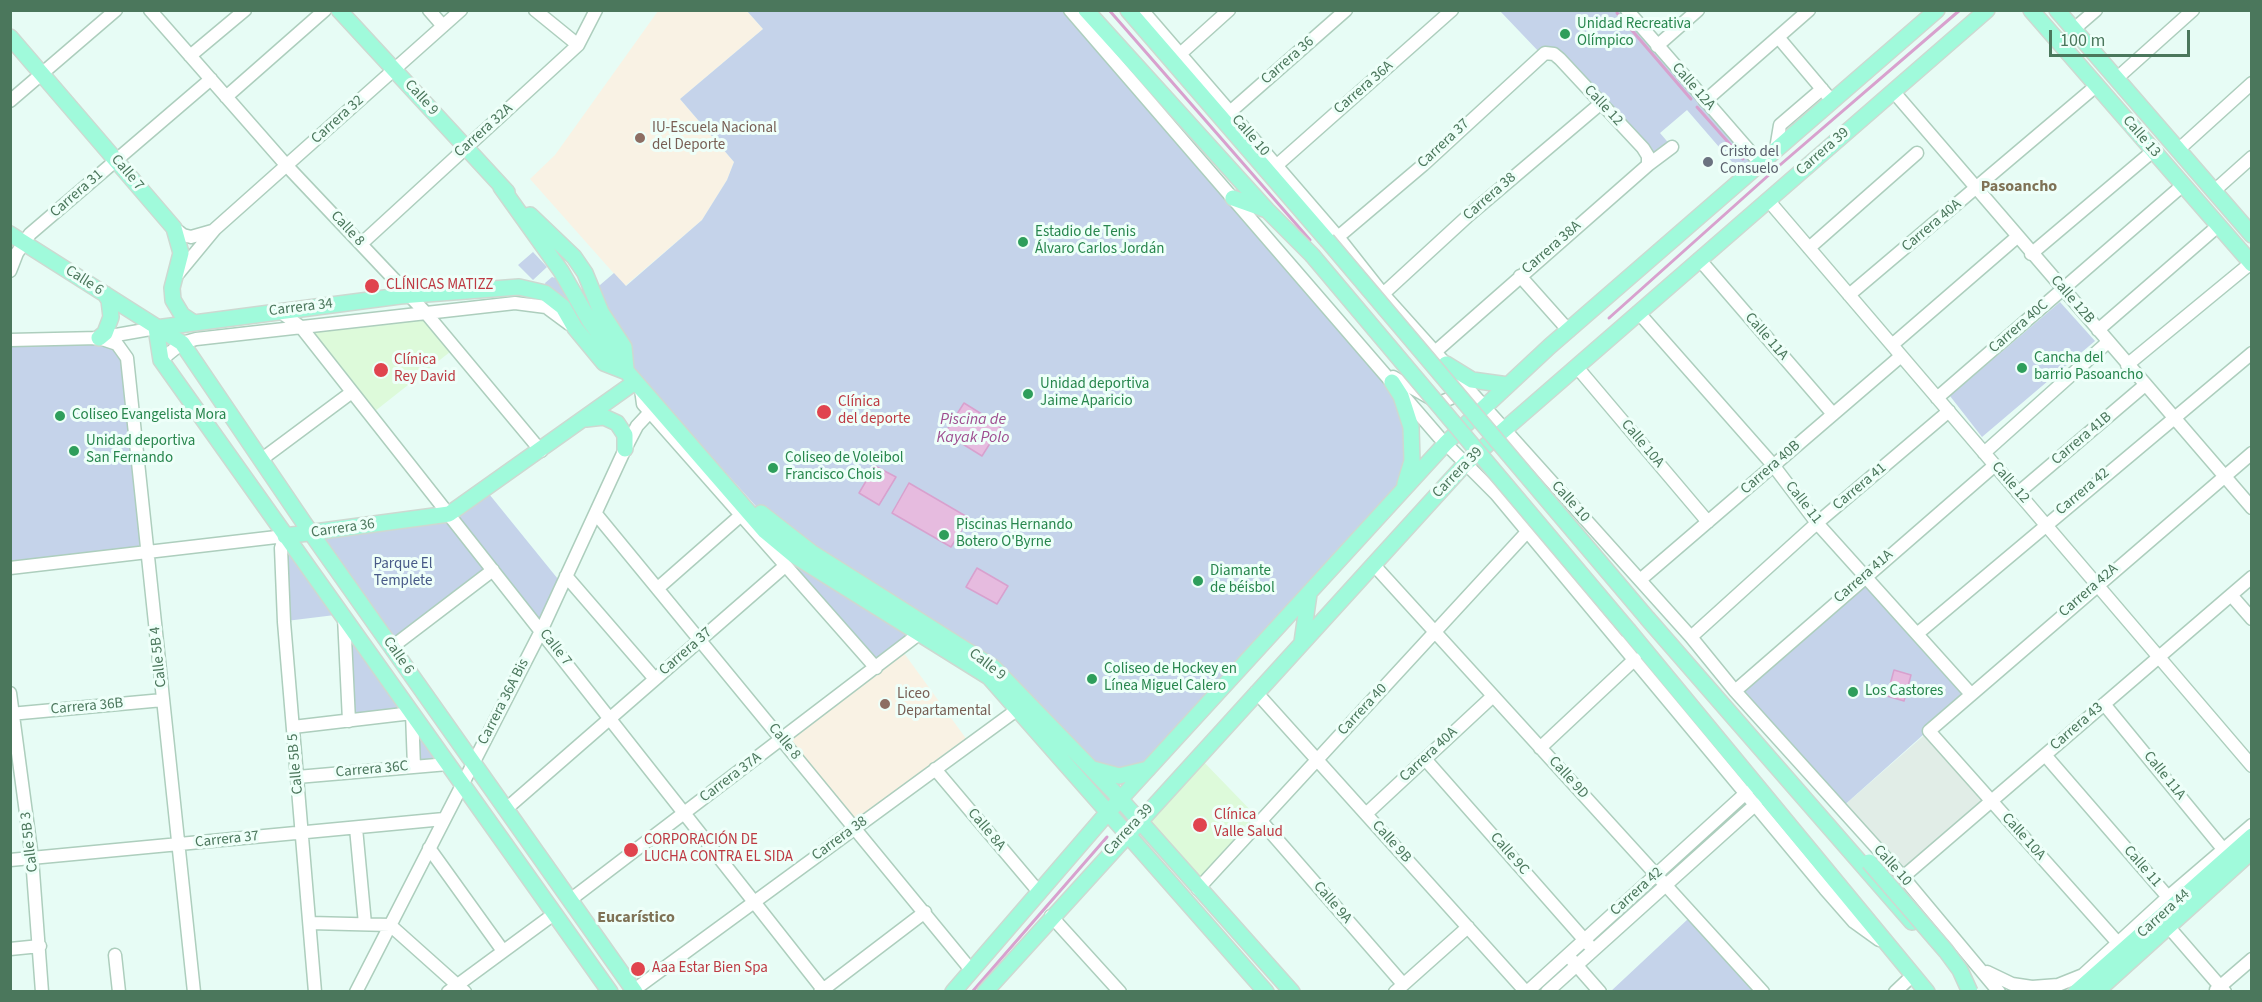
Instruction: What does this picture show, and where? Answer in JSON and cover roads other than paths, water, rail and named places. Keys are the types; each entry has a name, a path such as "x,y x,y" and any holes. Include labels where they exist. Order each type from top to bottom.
{"main road":[{"name":"Calle 9","path":"339,10 501,187 557,265 589,320 634,381 765,531 795,556 837,576 990,664 1120,799 1292,992"},
{"path":"1086,10 1267,210 1312,255 1629,631 1665,686 1890,948 1925,992"},
{"name":"Calle 10","path":"1128,10 1300,208 1331,235 1648,619 1971,992"},
{"name":"Carrera 39","path":"953,992 1109,811 1446,443 1508,385 1776,149 1827,95 1936,10"},
{"name":"Carrera 39","path":"985,992 1138,820 1466,463 1503,428 1987,10"},
{"name":"Calle 13","path":"2031,10 2251,263"},
{"name":"Calle 13","path":"2057,10 2252,235"},
{"name":"Calle 7","path":"10,37 174,228"},
{"path":"1124,54 1135,84"},
{"path":"1280,170 1300,208"},
{"path":"1233,198 1267,210"},
{"path":"174,228 180,253 172,288 176,307 194,323"},
{"name":"Calle 6","path":"10,234 182,344 473,763 635,991"},
{"name":"Carrera 34","path":"156,328 409,296 519,287 534,288 545,292 563,307 574,328 604,363 634,381"},
{"path":"99,339 109,325 111,317 109,300 105,294"},
{"name":"Calle 6","path":"156,328 161,360 610,992"},
{"path":"1450,369 1472,380 1508,385"},
{"name":"Carrera 36","path":"285,536 449,514 586,419 634,381"},
{"path":"1392,382 1408,411 1413,443 1408,477 1399,495"},
{"path":"586,419 604,417 617,423 625,435 625,449"},
{"path":"1461,429 1477,421 1486,421 1503,428"},
{"name":"Calle 9","path":"837,576 920,633 983,672 1109,811 1266,992"},
{"path":"1302,642 1309,594"},
{"path":"1681,657 1713,680 1946,951 1960,970 1971,992"},
{"path":"1090,768 1119,776 1148,769"},
{"name":"Carrera 44","path":"2096,992 2241,854 2252,836"},
{"path":"2106,992 2173,932 2241,854"},
{"name":"Carrera 44","path":"2076,992 2241,854"},
{"path":"571,938 604,949"}],"street":[{"path":"10,101 116,10"},
{"name":"Calle 8","path":"150,10 287,165 424,312 541,451"},
{"path":"190,56 245,10"},
{"path":"226,97 325,10"},
{"path":"429,10 443,26"},
{"name":"Carrera 32","path":"175,278 215,229 461,10"},
{"path":"535,10 578,45"},
{"name":"Carrera 32A","path":"361,244 578,45 596,10"},
{"path":"1070,10 1381,370 1446,443 1496,494 1635,659 1665,686 1756,804 1854,922 1890,948"},
{"name":"Calle 10","path":"1142,10 1280,170 1331,235 1535,465 1692,637 1735,691 1903,877 1999,992"},
{"path":"1179,55 1229,10"},
{"name":"Carrera 36","path":"1230,112 1346,10"},
{"name":"Carrera 36A","path":"1280,170 1452,10"},
{"name":"Calle 12A","path":"1627,10 1760,163"},
{"path":"1657,46 1698,10"},
{"path":"1705,101 1809,10"},
{"path":"2074,29 2096,10"},
{"path":"2116,79 2193,10"},
{"path":"1778,37 1827,95"},
{"name":"Calle 12","path":"1549,52 1560,59 1643,148 1648,156 1648,165"},
{"name":"Carrera 37","path":"1331,235 1423,165 1541,54 1549,52"},
{"name":"Carrera 31","path":"10,271 30,234 211,79"},
{"path":"2178,150 2252,83"},
{"name":"Carrera 40A","path":"1850,295 2096,86"},
{"name":"Calle 12B","path":"1893,91 2252,508"},
{"name":"Carrera 38","path":"1383,294 1469,215 1600,104"},
{"name":"Carrera 38A","path":"1435,352 1648,165 1672,147"},
{"path":"2031,254 2153,151"},
{"path":"1809,248 1917,153"},
{"path":"2214,191 2252,157"},
{"name":"Carrera 40C","path":"1937,398 2183,185"},
{"name":"Calle 12","path":"1768,200 2252,766"},
{"path":"2098,330 2218,226"},
{"name":"Carrera 32","path":"174,228 191,237 215,229"},
{"path":"1892,345 2017,237"},
{"name":"Calle 11A","path":"1699,259 1833,414"},
{"path":"2127,365 2251,263"},
{"path":"1520,276 1569,331"},
{"name":"Carrera 34","path":"161,360 182,344 196,339 424,312 532,304 558,314 574,328"},
{"name":"Calle 7","path":"279,311 301,327 823,991"},
{"name":"Calle 11","path":"1638,312 1773,465 1817,523 1970,693"},
{"name":"Carrera 34","path":"10,340 99,339 156,328"},
{"name":"Calle 5B 4","path":"99,339 117,345 128,358 194,992"},
{"path":"1984,453 2108,342"},
{"name":"Carrera 42","path":"1917,634 2045,524 2252,353"},
{"name":"Carrera 40B","path":"1640,580 1901,356"},
{"name":"Calle 10A","path":"1576,366 1708,522"},
{"path":"1381,370 1439,403 1447,401 1454,394 1450,369"},
{"name":"Calle 9","path":"634,381 643,404 876,668"},
{"name":"Carrera 41B","path":"2018,493 2145,386"},
{"path":"262,459 352,392"},
{"name":"Carrera 41","path":"1692,637 1817,523 1949,411"},
{"name":"Carrera 36A Bis","path":"356,992 541,630 625,449 637,426 650,412"},
{"name":"Carrera 42A","path":"1929,731 2096,584 2252,453"},
{"path":"1496,494 1491,479 1498,463 1515,456 1535,465"},
{"name":"Carrera 41A","path":"1735,691 1995,465"},
{"name":"Calle 8","path":"596,514 925,912 970,970"},
{"path":"658,588 740,516"},
{"name":"Carrera 40","path":"1198,889 1527,532"},
{"name":"Carrera 36","path":"10,568 148,554 285,536"},
{"name":"Calle 5B 5","path":"285,536 281,548 284,622 315,992"},
{"name":"Calle 9D","path":"1373,564 1762,991"},
{"name":"Carrera 37","path":"506,809 785,566"},
{"path":"392,647 493,570"},
{"path":"566,576 656,679"},
{"name":"Carrera 43","path":"1903,877 2252,577"},
{"path":"2231,595 2252,619"},
{"path":"345,617 349,721"},
{"name":"Carrera 37A","path":"570,900 920,633"},
{"path":"1540,748 1635,659"},
{"name":"Calle 9B","path":"1256,692 1526,992"},
{"name":"Calle 5B 3","path":"10,693 32,858 42,992"},
{"name":"Carrera 40A","path":"1366,814 1493,696"},
{"name":"Carrera 36B","path":"11,714 163,700"},
{"name":"Calle 11A","path":"2104,704 2241,854"},
{"name":"Carrera 38","path":"635,991 1017,709"},
{"path":"293,727 412,713 414,767"},
{"name":"Calle 10A","path":"1929,731 2118,942"},
{"name":"Calle 11","path":"2045,755 2168,897"},
{"name":"Calle 9C","path":"1425,759 1593,950"},
{"name":"Carrera 36C","path":"297,777 448,764"},
{"name":"Calle 8A","path":"935,769 1038,891"},
{"name":"Carrera 42","path":"1526,992 1747,792"},
{"name":"Carrera 42","path":"1547,992 1756,804"},
{"name":"Carrera 37","path":"10,860 444,819"},
{"name":"Calle 9A","path":"1261,821 1399,988"},
{"name":"Carrera 44","path":"1977,964 1993,976 2012,984 2032,987 2052,986 2083,975 2168,897 2241,854 2252,825"},
{"path":"356,828 364,924"},
{"path":"429,848 503,951"},
{"path":"823,991 925,912"},
{"path":"448,992 462,988 503,951 554,914"},
{"path":"1051,916 1120,992"},
{"path":"310,924 390,925 462,988"},
{"path":"1399,988 1468,927"},
{"path":"2173,932 2220,990 2252,960"},
{"path":"10,949 40,946"},
{"path":"115,955 119,992"},
{"path":"1567,955 1600,992"},
{"path":"1895,992 1912,975"}],"water":[{"name":"Piscina de Kayak Polo","path":"964,403 1001,426 982,456 945,433"},
{"path":"875,466 896,477 879,505 859,493"},
{"path":"909,483 969,518 951,547 892,513"},
{"path":"977,568 1008,586 997,604 966,587"},
{"path":"1894,670 1911,675 1904,701 1887,696"}],"waterway":[{"path":"1109,10 1310,240"},
{"path":"1609,318 1780,165 1960,10"},
{"path":"1617,13 1691,99"},
{"path":"1697,107 1743,159"},
{"path":"972,992 1107,837"}],"place":[{"name":"Unidad Recreativa Olímpico","path":"1565,34"},
{"name":"IU-Escuela Nacional del Deporte","path":"640,138"},
{"name":"Cristo del Consuelo","path":"1708,162"},
{"name":"Estadio de Tenis Álvaro Carlos Jordán","path":"1023,242"},
{"name":"CLÍNICAS MATIZZ","path":"372,286"},
{"name":"Cancha del barrio Pasoancho","path":"2022,368"},
{"name":"Clínica Rey David","path":"381,370"},
{"name":"Unidad deportiva Jaime Aparicio","path":"1028,394"},
{"name":"Clínica del deporte","path":"824,412"},
{"name":"Coliseo Evangelista Mora","path":"60,416"},
{"name":"Unidad deportiva San Fernando","path":"74,451"},
{"name":"Coliseo de Voleibol Francisco Chois","path":"773,468"},
{"name":"Piscinas Hernando Botero O'Byrne","path":"944,535"},
{"name":"Diamante de béisbol","path":"1198,581"},
{"name":"Coliseo de Hockey en Línea Miguel Calero","path":"1092,679"},
{"name":"Los Castores","path":"1853,692"},
{"name":"Liceo Departamental","path":"885,704"},
{"name":"Clínica Valle Salud","path":"1200,825"},
{"name":"CORPORACIÓN DE LUCHA CONTRA EL SIDA","path":"631,850"},
{"name":"Aaa Estar Bien Spa","path":"638,969"}],"district":[{"name":"Pasoancho","path":"2019,187"},
{"name":"Eucarístico","path":"636,918"}],"park label":[{"name":"Parque El Templete","path":"403,574"}]}
